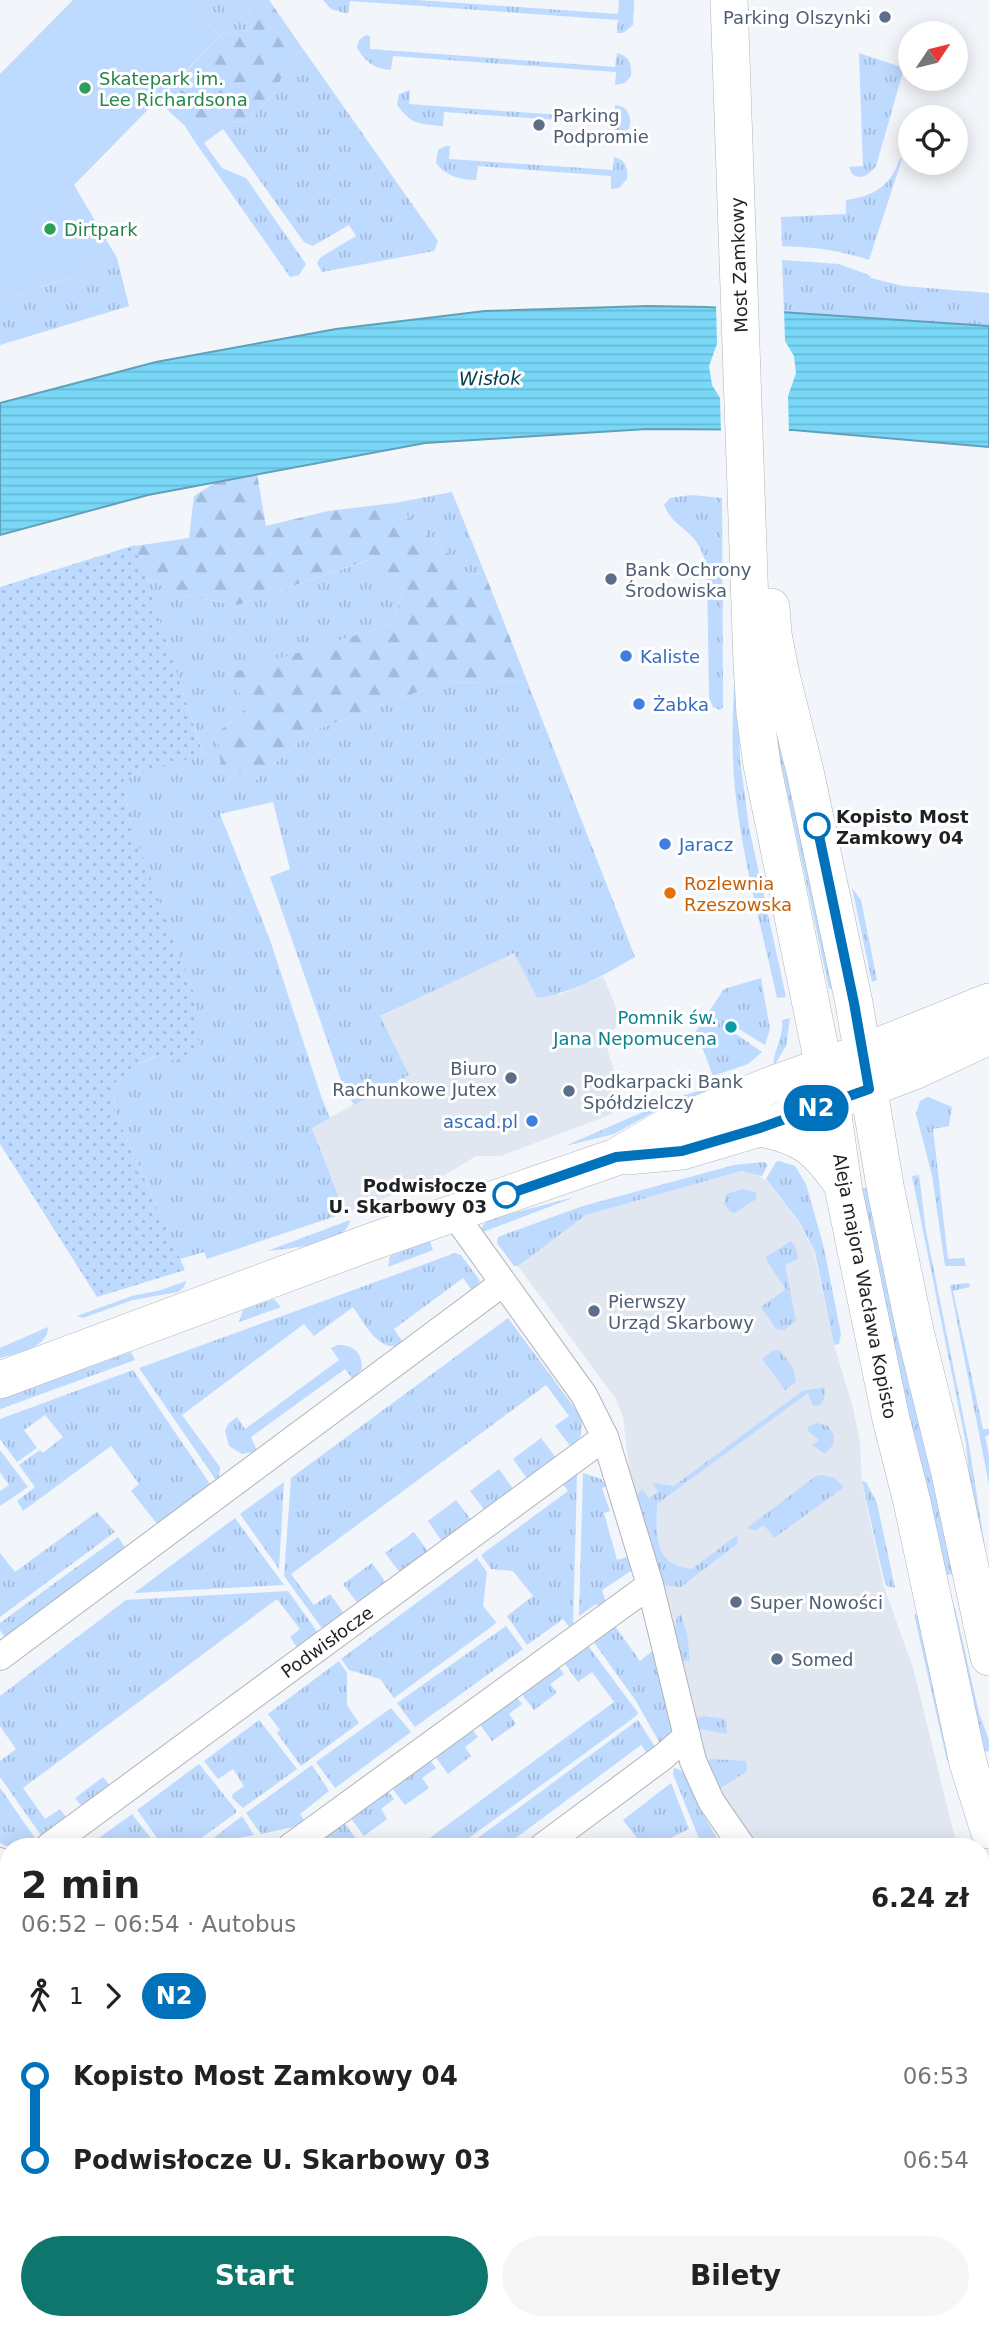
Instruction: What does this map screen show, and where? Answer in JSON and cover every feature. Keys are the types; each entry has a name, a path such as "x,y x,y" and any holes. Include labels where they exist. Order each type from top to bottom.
{"main road":[{"name":"Most Zamkowy","path":"729,0 758,529"},
{"name":"Most Zamkowy","path":"749,0 758,529"},
{"path":"758,529 773,634 852,991 883,1177 989,1657"},
{"name":"Aleja majora Wacława Kopisto","path":"758,529 752,663 760,752 831,1102 843,1185 891,1419 912,1502 968,1763 989,1830"},
{"path":"0,1380 616,1157 665,1128 989,1002"},
{"path":"616,1157 682,1151 760,1128 914,1071 989,1036"},
{"path":"760,1128 790,1135 811,1146 843,1185"}],"street":[{"path":"454,1214 584,1395 605,1437 650,1585 700,1779 736,1838"},
{"path":"0,1657 503,1283"},
{"name":"Podwisłocze","path":"60,1838 605,1437"},
{"path":"302,1838 650,1585"},
{"path":"554,1838 687,1736"}],"shaded area":[{"path":"514,952 559,995 603,976 622,1022 604,1038 619,1097 612,1114 501,1156 476,1156 445,1175 345,1213 312,1127 408,1075 379,1017"},
{"path":"740,1171 754,1173 767,1181 800,1224 814,1252 834,1345 853,1408 860,1443 862,1483 883,1584 913,1668 955,1838 748,1838 713,1786 633,1503 623,1417 616,1399 518,1266 586,1215"}],"green space":[{"name":"Skatepark im. Lee Richardsona","path":"73,0 183,0 220,36 74,185 117,258 90,271 0,301 0,74"},
{"path":"183,0 243,0 251,16 250,31 238,30 220,36"},
{"path":"243,0 269,0 303,49 290,60 275,91 249,121 223,122 193,139 185,126 158,101 220,36 238,30 250,31 251,16"},
{"path":"323,0 417,0 618,14 619,0 634,0 633,25 623,33 617,33 618,20 350,1 348,14 331,9"},
{"path":"366,35 370,36 370,49 615,67 617,53 629,61 631,76 625,83 615,85 616,72 393,56 391,70 371,64 357,48 359,40"},
{"path":"303,49 438,241 434,251 322,272 317,263 321,257 356,236 349,225 313,246 304,242 223,129 204,143 222,168 246,178 306,264 299,275 290,277 193,139 223,122 249,121 275,91 290,60"},
{"path":"859,53 898,66 898,89 876,166 862,177 852,174 849,167 863,166"},
{"path":"410,90 409,104 600,118 614,118 615,105 619,105 627,111 630,124 625,134 615,138 615,124 444,112 443,126 428,125 412,120 397,105 399,94"},
{"path":"450,146 449,159 613,170 614,157 625,165 627,179 619,188 611,189 611,176 478,166 476,180 465,179 449,174 436,163 438,150"},
{"path":"898,163 898,171 869,260 826,250 782,246 781,217 846,214 846,200 865,196 880,188"},
{"path":"117,258 129,306 0,345 0,301 90,271"},
{"path":"782,260 839,264 871,278 903,286 989,293 989,326 784,312"},
{"path":"257,474 266,526 328,511 395,503 468,575 485,574 527,681 442,683 310,732 256,780 221,766 217,733 248,707 228,674 393,624 403,588 368,560 238,605 187,596 145,578 135,546 189,538 194,496 216,482"},
{"path":"452,492 485,574 468,575 395,503"},
{"path":"691,495 722,498 723,707 720,710 713,707 709,698 707,568 697,543 674,521 664,505 670,498"},
{"path":"135,545 203,754 124,779 130,823 196,999 200,1052 180,1062 155,1056 136,1065 114,1084 115,1112 185,1270 97,1297 0,1144 0,587"},
{"path":"369,560 403,588 393,624 229,674 248,707 217,733 256,780 310,732 442,683 527,681 635,957 576,988 537,998 514,953 380,1016 409,1075 354,1105 341,1080 270,877 290,869 273,802 220,814 270,940 330,1118 312,1128 345,1213 207,1259 204,1252 180,1259 115,1112 114,1084 136,1065 156,1056 180,1061 130,823 124,779 203,753 145,578 187,596 238,605"},
{"path":"736,644 740,759 749,827 786,997 777,998 747,868 738,815 733,753"},
{"path":"769,688 838,987 829,989 775,736"},
{"path":"852,888 861,900 877,980 872,982"},
{"path":"761,978 770,1029 765,1045 731,1021 725,1032 730,1035 733,1032 762,1052 748,1064 713,1076 696,1031 724,989"},
{"path":"790,1018 786,1046 774,1066 782,1020"},
{"path":"746,1076 714,1093 666,1105 614,1134 565,1146 673,1099"},
{"path":"928,1097 952,1107 949,1126 933,1129 948,1259 964,1258 966,1266 945,1266 932,1175 916,1114 920,1101"},
{"path":"779,1161 795,1166 806,1184 824,1248 841,1334 839,1344 834,1345 815,1252 800,1223 766,1179"},
{"path":"764,1162 768,1165 762,1176 741,1171 586,1215 518,1266 514,1266 497,1243 498,1237 583,1206 734,1165"},
{"path":"919,1175 926,1231 969,1445 988,1567 975,1541 966,1444 912,1176"},
{"path":"868,1187 909,1387 935,1473 953,1574 943,1576 859,1189"},
{"path":"743,1189 756,1193 756,1199 735,1213 731,1212 724,1204 726,1194"},
{"path":"575,1197 480,1233 489,1219"},
{"path":"350,1220 347,1228 328,1240 267,1251"},
{"path":"430,1241 433,1250 388,1267 390,1256"},
{"path":"791,1241 796,1248 798,1259 785,1265 796,1321 784,1330 776,1329 761,1307 786,1289 766,1257"},
{"path":"455,1253 461,1255 480,1281 473,1292 463,1278 394,1329 404,1344 395,1346 380,1342 353,1307 314,1336 304,1324 182,1415 220,1467 216,1480 139,1368"},
{"path":"186,1281 178,1292 133,1300 83,1318 77,1316 132,1296"},
{"path":"969,1283 970,1287 953,1291 983,1429 989,1429 989,1435 985,1436 989,1456 989,1485 950,1285"},
{"path":"274,1299 281,1307 239,1322 243,1310"},
{"path":"508,1318 582,1418 581,1436 571,1447 555,1426 569,1416 546,1385 291,1574 314,1605 330,1594 345,1615 324,1631 284,1576 291,1478"},
{"path":"48,1327 47,1334 37,1345 0,1358 0,1348"},
{"path":"338,1345 352,1348 360,1358 362,1368 354,1381 345,1369 251,1437 257,1451 242,1454 229,1446 225,1431 228,1424 237,1417 245,1429 339,1360 331,1348"},
{"path":"774,1350 781,1351 793,1368 796,1382 785,1390 762,1359"},
{"path":"131,1352 135,1360 0,1409 0,1399"},
{"path":"133,1370 212,1487 158,1525 131,1491 139,1484 111,1446 23,1511 17,1501 35,1487 19,1465 40,1450 43,1453 63,1437 45,1415 24,1430 37,1448 17,1462 0,1439 0,1419"},
{"path":"825,1387 824,1399 820,1405 813,1406 808,1393 657,1504 657,1537 660,1547 670,1562 679,1567 692,1569 737,1535 738,1543 681,1587 663,1585 635,1498 642,1489 649,1498 658,1492 653,1483 674,1486 802,1391"},
{"path":"817,1423 828,1426 834,1435 833,1445 825,1454 812,1445 819,1440 808,1431 808,1427"},
{"path":"541,1438 557,1459 528,1480 513,1459"},
{"path":"0,1450 28,1487 0,1506 0,1491 9,1485 0,1472"},
{"path":"499,1469 514,1490 486,1512 470,1491"},
{"path":"577,1473 573,1628 563,1619 527,1645 507,1616 533,1596 513,1571 491,1569 481,1555 568,1491 560,1480"},
{"path":"583,1473 601,1479 607,1486 602,1488 610,1511 604,1513 617,1560 630,1556 631,1571 602,1590 606,1602 600,1607 596,1604 579,1616"},
{"path":"816,1476 834,1478 844,1487 774,1538 764,1525 755,1531 747,1528"},
{"path":"862,1481 866,1482 877,1503 895,1588 887,1586 884,1580"},
{"path":"284,1482 279,1569 240,1514"},
{"path":"456,1500 472,1521 443,1543 428,1521"},
{"path":"97,1512 115,1532 0,1617 0,1553 15,1572"},
{"path":"235,1518 284,1585 134,1593"},
{"path":"414,1532 429,1553 401,1574 385,1553"},
{"path":"118,1537 126,1549 5,1638 0,1630 0,1623"},
{"path":"477,1558 487,1572 483,1606 495,1624 394,1698 380,1679 349,1670 341,1659"},
{"path":"372,1563 387,1584 359,1605 343,1584"},
{"path":"288,1591 319,1634 298,1649 290,1637 300,1629 277,1599 23,1788 45,1819 60,1809 68,1820 43,1838 0,1777 0,1761 16,1749 0,1726 0,1696 126,1600"},
{"path":"952,1604 979,1713 989,1740 989,1751 979,1753"},
{"path":"914,1614 918,1615 956,1758 947,1761"},
{"path":"681,1615 687,1633 690,1660 680,1662 674,1637 677,1616"},
{"path":"612,1622 640,1661 656,1648 673,1725 668,1740 662,1747 636,1701 595,1644 594,1636"},
{"path":"506,1626 523,1649 415,1727 397,1703"},
{"path":"586,1643 638,1713 636,1716 469,1838 430,1838 614,1702 592,1672 578,1682 562,1660"},
{"path":"339,1661 347,1673 347,1705 359,1723 301,1766 277,1733 280,1730 268,1714"},
{"path":"557,1665 564,1674 550,1684 557,1693 534,1710 520,1692"},
{"path":"515,1695 522,1704 509,1714 516,1724 492,1741 478,1722"},
{"path":"391,1708 411,1732 335,1788 316,1762"},
{"path":"704,1716 726,1719 727,1734 693,1725 695,1719"},
{"path":"259,1720 297,1769 243,1808 232,1798 233,1794 244,1786 233,1769 218,1779 204,1761"},
{"path":"638,1720 657,1750 649,1756 641,1745 516,1838 478,1838"},
{"path":"471,1728 478,1737 465,1747 471,1756 448,1774 434,1755"},
{"path":"429,1759 436,1768 422,1778 429,1788 405,1805 391,1787"},
{"path":"710,1759 746,1761 747,1771 721,1788 714,1786 708,1762"},
{"path":"199,1764 236,1813 201,1838 157,1838 137,1810"},
{"path":"312,1765 329,1791 300,1814 307,1824 261,1834 246,1813"},
{"path":"674,1768 680,1770 693,1784 704,1809 701,1811 717,1838 699,1838 673,1774"},
{"path":"103,1777 112,1788 84,1809 75,1798"},
{"path":"671,1783 689,1829 670,1838 637,1838 623,1820"},
{"path":"0,1788 35,1838 0,1838"},
{"path":"387,1790 394,1799 381,1809 387,1819 364,1836 350,1817"},
{"path":"132,1814 151,1838 99,1838"},
{"path":"242,1816 254,1835 238,1838 214,1838"},
{"path":"344,1822 355,1838 323,1838"}],"water":[{"name":"Wisłok","path":"707,307 989,326 989,447 793,430 647,429 425,443 148,495 0,535 0,403 156,362 336,329 485,311"}],"pier":[{"path":"716,304 784,309 785,341 794,356 796,373 788,396 789,434 721,433 720,398 712,385 709,366 717,344"}],"bus line":[{"name":"N2","path":"506,1195 616,1157 682,1151 776,1123 869,1089 817,826"}],"place":[{"name":"Parking Olszynki","path":"885,17"},
{"name":"Skatepark im. Lee Richardsona","path":"85,88"},
{"name":"Parking Podpromie","path":"539,125"},
{"name":"Dirtpark","path":"50,229"},
{"name":"Bank Ochrony Środowiska","path":"611,579"},
{"name":"Kaliste","path":"626,656"},
{"name":"Żabka","path":"639,704"},
{"name":"Kopisto Most Zamkowy 04","path":"817,826"},
{"name":"Jaracz","path":"665,844"},
{"name":"Rozlewnia Rzeszowska","path":"670,893"},
{"name":"Pomnik św. Jana Nepomucena","path":"731,1027"},
{"name":"Biuro Rachunkowe Jutex","path":"511,1078"},
{"name":"Podkarpacki Bank Spółdzielczy","path":"569,1091"},
{"name":"ascad.pl","path":"532,1121"},
{"name":"Podwisłocze U. Skarbowy 03","path":"506,1195"},
{"name":"Pierwszy Urząd Skarbowy","path":"594,1311"},
{"name":"Super Nowości","path":"736,1602"},
{"name":"Somed","path":"777,1659"}]}
